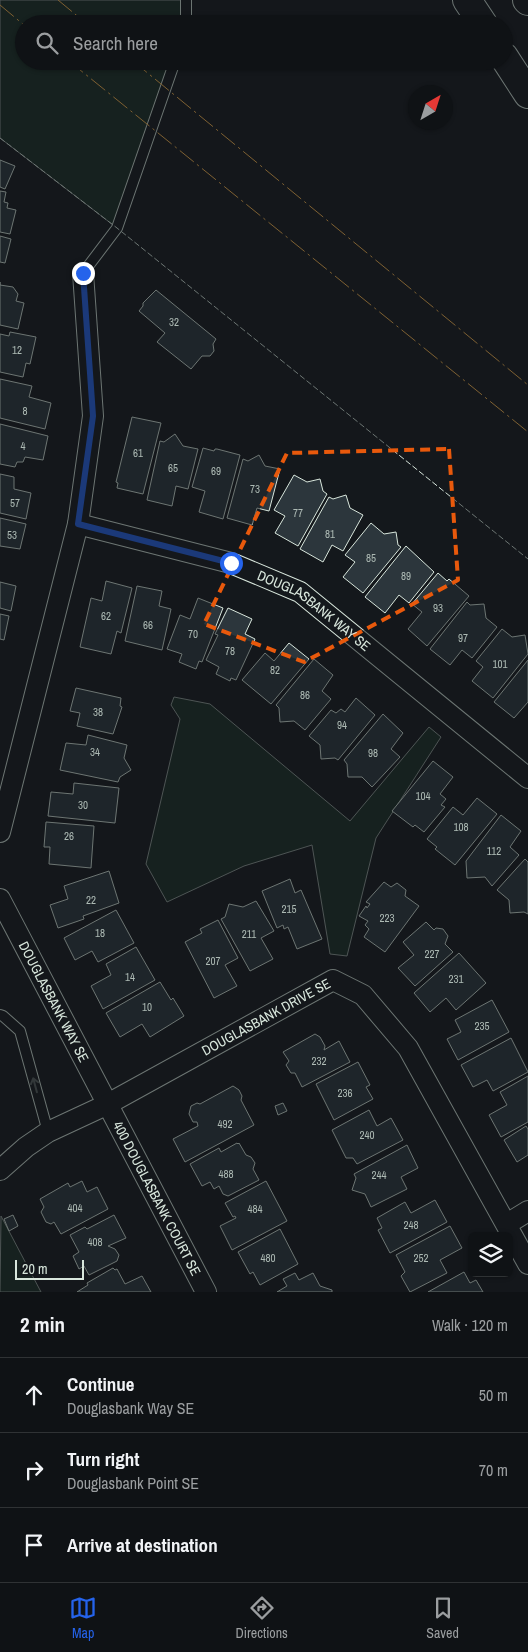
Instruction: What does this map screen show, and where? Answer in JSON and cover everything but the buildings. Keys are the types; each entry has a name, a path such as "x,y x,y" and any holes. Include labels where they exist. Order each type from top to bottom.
{"highway":[{"path":"467,0 476,15"},
{"path":"512,70 528,94"}],"street":[{"path":"0,832 78,524 93,416 83,273"},
{"name":"DOUGLASBANK WAY SE","path":"78,524 231,563 300,592 528,778"},
{"name":"DOUGLASBANK WAY SE","path":"0,899 106,1104"},
{"name":"DOUGLASBANK DRIVE SE","path":"0,1170 26,1147 48,1132 106,1104 333,980 363,995 408,1048 528,1264"},
{"name":"400 DOUGLASBANK COURT SE","path":"106,1104 206,1292"},
{"path":"507,1224 528,1211"}],"lane":[{"path":"186,0 186,15"},
{"path":"83,273 117,228 172,70"},
{"path":"0,1015 20,1031 48,1132"}],"highlighted area":[{"path":"449,449 458,580 304,662 204,624 287,453"}],"green space":[{"path":"0,0 186,0 186,15 15,15 15,70 172,70 117,228 0,138"},
{"path":"174,697 210,704 350,821 429,727 441,737 376,838 347,956 330,954 312,845 244,866 167,902 146,864 180,719 171,705"},
{"path":"1,1216 41,1292 0,1292"}],"fence":[{"path":"0,138 117,228 528,559"}],"power":[{"path":"58,0 76,15"},
{"path":"0,5 15,18"},
{"path":"80,70 528,432"},
{"path":"144,70 528,385"}],"route":[{"path":"83,273 93,416 78,524 231,563"}]}
